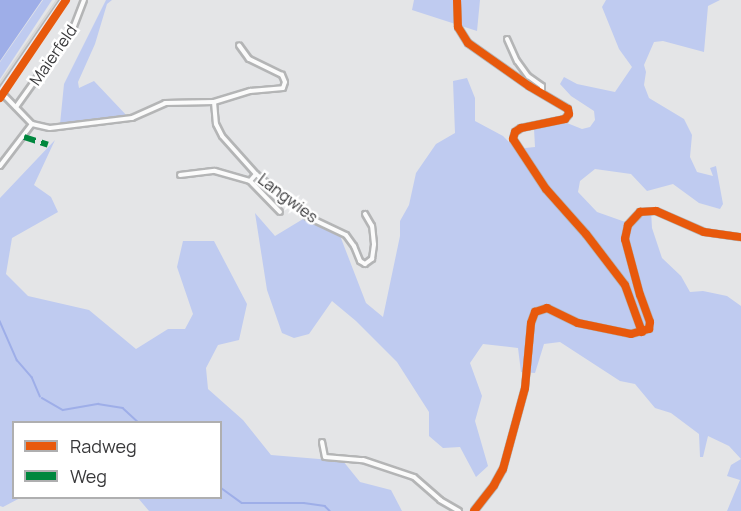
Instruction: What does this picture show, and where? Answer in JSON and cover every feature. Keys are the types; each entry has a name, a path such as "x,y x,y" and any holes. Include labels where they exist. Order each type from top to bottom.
{"main road":[{"path":"0,91 62,0"}],"street":[{"name":"Maierfeld","path":"16,107 74,26 84,0"},
{"path":"458,0 458,27 465,40 542,93 565,105 569,116 563,120 519,129 514,134 514,141 546,189 586,234 625,285 642,332"},
{"path":"507,39 517,62 528,76 542,87 542,93"},
{"path":"0,91 32,124 44,128 136,117 170,102 214,102 255,90 279,90 285,84 282,75 253,62 239,45"},
{"name":"Langwies","path":"214,102 216,124 222,136 256,174 308,216 346,235 354,246 360,261 365,264 372,259 374,244 373,230 365,214"},
{"path":"0,166 32,124"},
{"path":"180,175 215,171 250,181 280,212"},
{"path":"250,181 256,174"},
{"path":"474,511 503,469 525,388 531,323 535,312 540,308 548,308 578,323 631,334 649,329 650,322 625,240 626,230 634,217 644,211 652,210 704,232 741,237"},
{"path":"322,442 325,457 363,460 414,477 445,503 459,511"}],"shaded area":[{"path":"0,0 42,0 0,61"},
{"path":"43,0 52,0 0,79 0,62"},
{"path":"106,0 112,0 107,4 95,44 78,82 79,88 94,81 129,118 60,124 64,84"},
{"path":"414,0 480,0 477,31 412,10"},
{"path":"606,0 720,0 708,6 704,52 663,41 654,42 644,65 646,72 644,85 649,98 684,119 692,135 690,157 697,172 713,176 710,168 716,166 723,204 720,209 699,203 673,184 647,191 631,174 595,169 580,181 578,192 597,212 631,224 651,211 652,228 662,258 681,276 690,292 703,291 727,296 741,306 741,459 729,446 708,436 703,457 700,457 699,434 671,413 655,408 635,384 620,381 560,342 544,344 535,373 521,372 518,348 483,344 470,363 482,396 475,421 488,466 476,477 460,447 443,448 429,436 429,412 397,362 356,321 332,301 309,334 294,338 282,333 267,290 255,213 275,236 308,216 339,233 366,303 383,317 400,236 400,221 409,205 416,173 436,144 455,133 453,81 467,78 475,98 475,121 503,136 516,149 535,147 534,129 567,123 582,129 590,127 595,120 594,111 571,96 560,84 564,77 577,84 615,92 632,67 619,49 602,7"},
{"path":"55,140 34,185 51,197 58,212 12,238 6,274 28,296 89,310 136,349 168,329 185,329 193,314 177,267 183,241 214,241 247,304 239,340 218,345 206,368 208,389 243,420 271,455 343,461 360,482 391,490 402,511 149,511 139,499 222,499 222,421 12,421 12,499 18,499 3,507 0,506 0,198"},
{"path":"741,459 741,511 727,511 740,480 727,476 731,465"}],"waterway":[{"path":"0,321 17,360 32,377 40,396"},
{"path":"42,398 63,410 98,404 123,408 137,421"},
{"path":"222,488 242,503 304,503 325,506 330,511"}],"railway":[{"path":"0,83 57,0"}],"marked path":[{"path":"24,137 48,145"}],"cycle path":[{"path":"0,98 66,0"},
{"path":"457,0 458,27 468,43 529,86 568,109 569,114 565,119 521,128 515,132 513,139 546,189 586,234 625,285 642,332"},
{"path":"474,511 503,469 525,388 531,323 535,312 547,308 578,323 631,334 649,329 650,322 625,239 628,225 640,212 656,211 704,232 741,237"}]}
